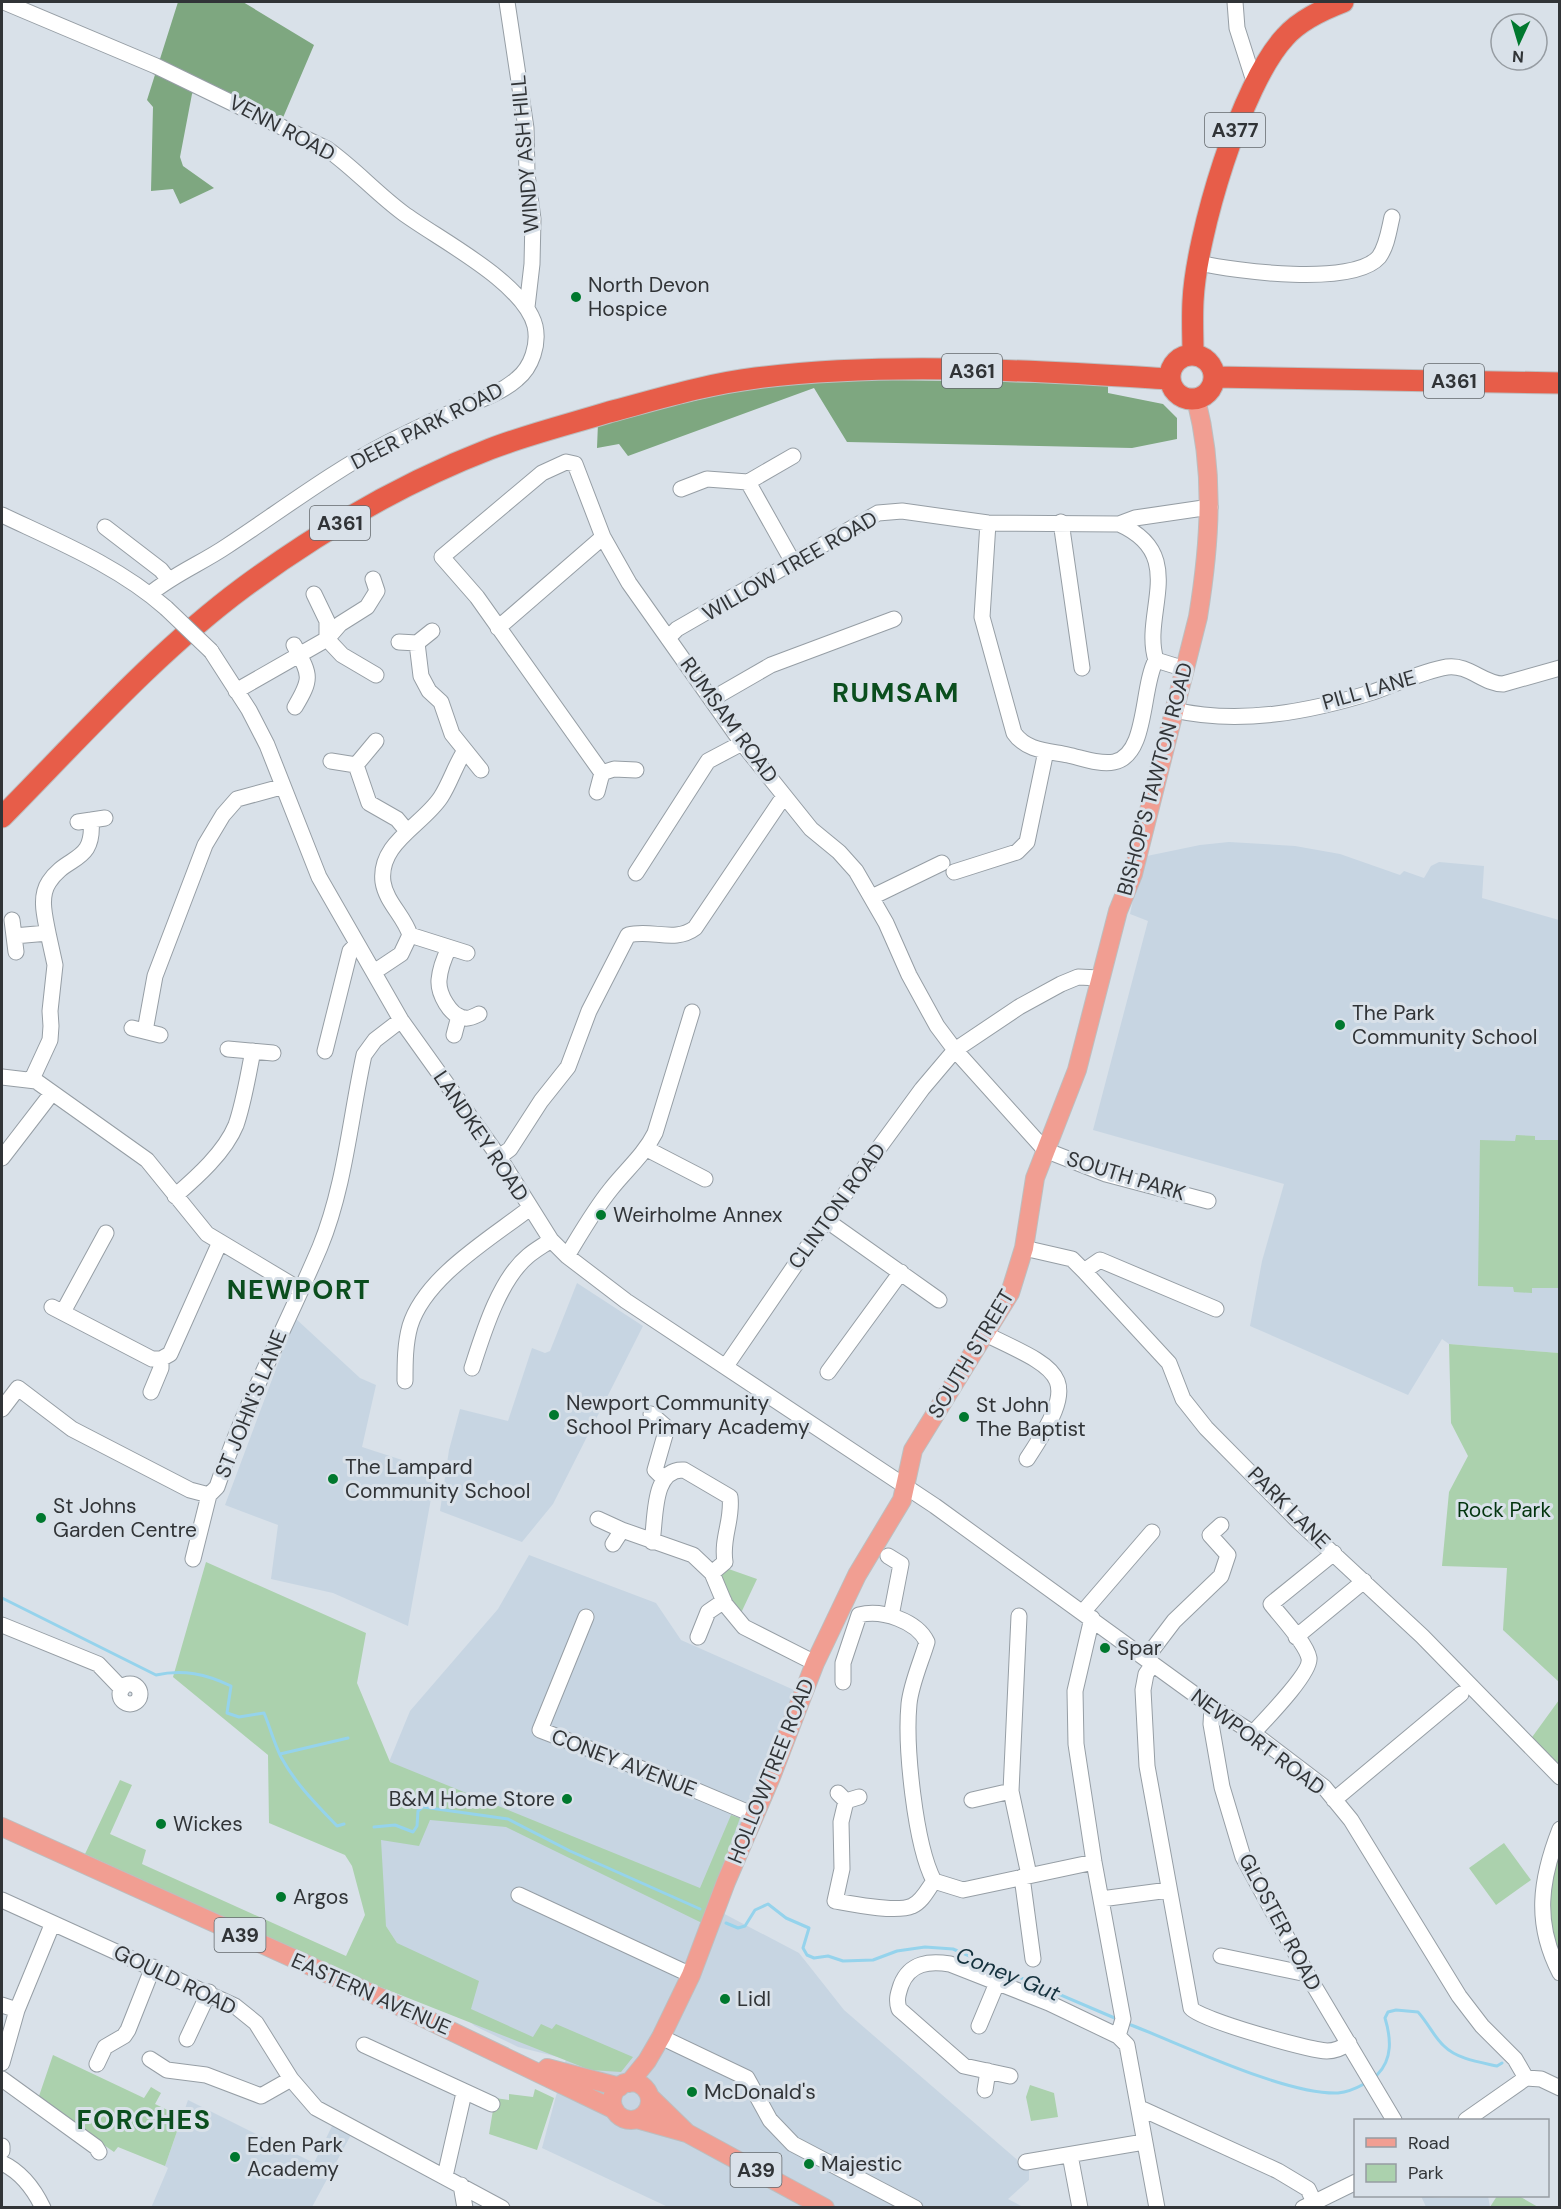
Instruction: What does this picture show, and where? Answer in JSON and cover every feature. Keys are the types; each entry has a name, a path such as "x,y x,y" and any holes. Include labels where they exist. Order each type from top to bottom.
{"highway":[{"name":"A377","path":"1193,355 1193,299 1198,263 1228,148 1272,52 1286,36 1312,15 1343,2"},
{"path":"1193,355 1210,364 1214,376 1207,393 1196,399 1182,397 1172,386 1170,379 1171,371 1179,359 1193,355"},
{"name":"A361","path":"2,817 179,641 243,588 357,512 424,478 490,449 675,394 755,378 868,369 1075,373 1170,379"},
{"name":"A361","path":"1214,376 1560,383"}],"main road":[{"name":"BISHOP'S TAWTON ROAD","path":"1044,1150 1077,1070 1118,911 1133,874 1185,669 1205,576 1210,507 1204,432 1196,399"},
{"name":"SOUTH STREET","path":"905,1486 913,1450 983,1333 1010,1293 1024,1248 1035,1178 1044,1150"},
{"name":"HOLLOWTREE ROAD","path":"625,2085 647,2061 691,1975 815,1663 857,1575 902,1500 905,1486"},
{"name":"EASTERN AVENUE","path":"2,1827 511,2058 615,2110"},
{"name":"EASTERN AVENUE","path":"511,2058 599,2083 625,2085"},
{"path":"647,2061 648,2094 648,2111 637,2119 624,2119 615,2110 613,2097 625,2085 642,2086 648,2094"},
{"name":"A39","path":"648,2094 687,2133"},
{"name":"A39","path":"637,2119 687,2133 825,2208"}],"street":[{"name":"VENN ROAD","path":"4,2 156,66 327,149 352,167 368,185 404,213 478,262 527,307"},
{"name":"WINDY ASH HILL","path":"507,2 526,128 527,174 533,219 532,264 527,307"},
{"path":"1235,2 1237,28 1252,75 1258,79"},
{"path":"1198,263 1226,269 1289,274 1354,271 1367,266 1378,257 1384,247 1392,218"},
{"name":"DEER PARK ROAD","path":"150,594 168,579 218,552 379,447 494,394 518,379 531,362 535,348 535,328 527,307"},
{"path":"681,489 707,479 750,486 793,456"},
{"name":"RUMSAM ROAD","path":"498,628 470,588 442,557 542,473 566,462 575,464 603,537 629,583 742,743 811,829 839,852 856,871 872,897 922,999 955,1050 1044,1150"},
{"path":"750,486 794,564"},
{"path":"1119,524 1135,518 1210,507"},
{"name":"WILLOW TREE ROAD","path":"669,637 677,629 794,564 878,513 902,511 988,523 1119,524"},
{"path":"2,515 78,550 150,594"},
{"path":"1061,522 1082,668"},
{"path":"988,523 982,617 1014,733 1027,746 1108,763 1125,758 1136,745 1150,672 1156,660 1152,643 1159,587 1157,569 1148,545 1135,532 1119,524"},
{"path":"104,527 161,570 168,579"},
{"path":"597,792 602,772 568,711 498,628 603,537"},
{"path":"236,691 297,650 327,639 340,624 367,607 378,591 373,579"},
{"name":"LANDKEY ROAD","path":"150,594 211,651 236,691 267,745 281,787 319,877 357,944 401,1020 499,1157 551,1240 567,1256 649,1316 905,1486"},
{"path":"314,594 327,621 327,639 342,655 376,675"},
{"path":"712,699 771,665 894,619"},
{"path":"399,642 417,643 432,631"},
{"path":"417,643 421,676 429,691 441,702 452,734 464,752 481,770"},
{"path":"295,707 308,685 308,675 297,650"},
{"path":"1156,660 1185,669"},
{"name":"PILL LANE","path":"1174,710 1193,714 1257,717 1363,695 1446,667 1462,668 1495,684 1503,684 1560,668"},
{"path":"356,765 376,741"},
{"path":"636,873 651,861 708,761 742,743"},
{"path":"872,897 948,868 1017,852 1028,842 1046,751"},
{"path":"374,972 401,954 410,935 407,926 389,899 383,881 385,862 392,848 407,831 426,816 441,796 464,752"},
{"path":"331,761 356,765"},
{"path":"356,765 369,803 396,819 407,831"},
{"path":"602,772 614,769 636,770"},
{"path":"146,1031 154,976 205,845 223,815 237,799 281,787"},
{"path":"499,1157 510,1149 541,1101 568,1067 589,1011 628,935 648,932 675,937 686,935 695,928 784,796"},
{"path":"32,1079 50,1040 50,1003 55,965 43,906 49,882 87,850 92,840 91,820"},
{"path":"12,920 15,944 48,933"},
{"path":"410,935 467,952"},
{"path":"325,1051 350,951 357,944"},
{"path":"449,948 442,962 439,983 444,1000 459,1016 466,1019 479,1014"},
{"name":"CLINTON ROAD","path":"726,1366 826,1220 922,1089 955,1050 1019,1007 1060,984 1078,977 1100,978"},
{"path":"567,1256 609,1191 647,1149 663,1113 692,1012"},
{"path":"454,1035 459,1016"},
{"name":"ST JOHN'S LANE","path":"193,1559 209,1495 217,1486 249,1399 320,1247 338,1190 364,1055 375,1040 401,1020"},
{"path":"228,1049 273,1053"},
{"path":"175,1196 193,1181 227,1140 236,1125 253,1051"},
{"path":"2,1077 32,1079 147,1160 207,1234 300,1289"},
{"path":"2,1158 49,1091"},
{"path":"647,1149 705,1179"},
{"name":"SOUTH PARK","path":"1044,1150 1106,1174 1208,1201"},
{"path":"405,1381 410,1326 424,1299 445,1274 530,1208"},
{"path":"826,1220 939,1300"},
{"path":"106,1233 58,1309 152,1359 161,1359 170,1354 220,1242"},
{"path":"472,1368 483,1335 513,1273 527,1256 551,1240"},
{"name":"PARK LANE","path":"1024,1248 1072,1259 1169,1363 1184,1399 1206,1428 1364,1581 1560,1777"},
{"path":"1084,1271 1100,1260 1216,1309"},
{"path":"828,1372 901,1272"},
{"path":"983,1333 1037,1360 1050,1369 1059,1381 1059,1402 1027,1459"},
{"path":"151,1392 161,1368 161,1359"},
{"path":"2,1409 22,1383 72,1429 190,1490 209,1495"},
{"path":"651,1414 667,1428 655,1470 663,1478"},
{"path":"652,1542 658,1492 663,1478 669,1473 684,1470 730,1497 732,1514 724,1536 725,1562 712,1573"},
{"name":"NEWPORT ROAD","path":"905,1486 1212,1707 1253,1733 1324,1787 1351,1820 1459,1996 1482,2026 1515,2059 1526,2078"},
{"path":"598,1519 652,1542 693,1555 712,1573 724,1601 744,1627 815,1663"},
{"path":"1221,1526 1210,1535 1228,1555 1221,1576 1174,1621 1149,1661 1144,1683 1143,1714 1147,1766 1187,2001 1193,2012 1208,2019 1311,2049 1335,2050 1349,2043"},
{"path":"614,1544 622,1530"},
{"path":"1118,2036 1123,2019 1094,1862 1076,1744 1074,1708 1087,1615 1152,1532"},
{"path":"1253,1733 1302,1676 1309,1663 1309,1656 1271,1604 1334,1553"},
{"path":"888,1556 901,1564 891,1616"},
{"path":"1296,1637 1364,1581"},
{"path":"698,1637 708,1612 724,1601"},
{"path":"843,1682 843,1663 860,1615 872,1611 891,1616 921,1630 927,1642 909,1703 912,1788 924,1858 934,1881 963,1890 1094,1862"},
{"path":"1019,1616 1011,1791 1026,1876 1033,1959"},
{"name":"CONEY AVENUE","path":"586,1617 540,1730 676,1782 754,1815"},
{"path":"2,1625 91,1660 111,1675 122,1689"},
{"path":"1334,1800 1461,1694"},
{"name":"GLOSTER ROAD","path":"1212,1707 1210,1713 1212,1734 1234,1833 1257,1885 1393,2119"},
{"path":"972,1800 1011,1791"},
{"path":"848,1797 841,1822 842,1869 830,1899 902,1909 913,1906 920,1900 934,1881"},
{"path":"1560,1829 1543,1880 1542,1901 1545,1936 1560,1973"},
{"path":"1101,1899 1169,1890"},
{"path":"519,1895 691,1975"},
{"name":"GOULD ROAD","path":"2,1900 209,1992 235,2006 256,2023 291,2079 316,2108 502,2208"},
{"path":"2,2062 17,2010 52,1924"},
{"path":"1221,1956 1307,1974"},
{"path":"1010,2076 964,2066 899,2009 897,2003 903,1981 911,1969 933,1961 950,1964 1049,2003 1118,2036 1127,2045 1156,2208"},
{"path":"97,2064 105,2047 124,2036 128,2030 133,1999 153,1967"},
{"path":"979,2026 997,1983"},
{"path":"187,2039 209,1992"},
{"path":"2,2005 17,2010"},
{"path":"661,2037 747,2078 770,2120 794,2144 915,2208"},
{"path":"364,2044 464,2093 492,2104"},
{"path":"150,2059 167,2070 206,2075 261,2096 291,2079"},
{"path":"985,2090 988,2071"},
{"path":"1470,2119 1526,2078 1541,2079 1560,2088"},
{"path":"2,2079 96,2147 99,2152"},
{"path":"445,2176 464,2093"},
{"path":"1140,2108 1278,2171 1308,2189 1308,2205 1354,2183"},
{"path":"1026,2162 1144,2142"},
{"path":"2,2146 2,2151"},
{"path":"1070,2155 1080,2208"},
{"path":"2,2163 12,2167 25,2180 43,2208"},
{"path":"461,2184 465,2207 482,2197"}],"shaded area":[{"name":"The Park Community School","path":"1229,842 1295,846 1340,854 1400,875 1404,871 1424,878 1431,866 1439,862 1484,866 1482,898 1559,920 1559,1353 1449,1344 1442,1339 1408,1395 1250,1326 1262,1261 1284,1184 1093,1130 1148,921 1130,914 1142,857 1200,845"},
{"name":"Newport Community School Primary Academy","path":"577,1283 643,1326 553,1504 522,1542 440,1511 449,1450 460,1409 508,1421 532,1348 545,1353 550,1351"},
{"name":"The Lampard Community School","path":"295,1318 360,1378 376,1385 362,1447 436,1471 408,1626 333,1593 271,1579 278,1525 225,1505"},
{"path":"529,1555 656,1603 681,1640 794,1690 771,1777 715,1909 799,1953 844,2010 1029,2170 1029,2180 1008,2199 1023,2207 668,2207 542,2148 566,2059 518,2047 475,2026 442,2000 413,1968 386,1926 371,1857 389,1762 410,1711 498,1609"},
{"name":"Eden Park Academy","path":"188,2100 314,2163 333,2124 352,2133 312,2207 151,2208 168,2168 165,2166"},
{"path":"1421,2197 1488,2197 1490,2207 1426,2207"}],"green space":[{"path":"178,2 243,2 314,45 282,120 202,80 192,94 180,157 183,166 214,188 180,204 173,189 151,191 153,107 147,100"},
{"path":"837,379 1108,384 1108,393 1163,404 1177,418 1177,439 1132,448 847,442 814,388 628,456 619,444 597,448 598,423 758,386"},
{"path":"1516,1135 1535,1136 1535,1140 1559,1140 1559,1288 1532,1288 1532,1293 1514,1292 1513,1287 1478,1286 1480,1140 1515,1141"},
{"name":"Rock Park","path":"1449,1344 1559,1353 1559,1682 1503,1630 1507,1568 1442,1566 1449,1492 1468,1456 1451,1423"},
{"path":"206,1562 366,1633 357,1683 390,1762 700,1888 731,1815 740,1818 702,1923 506,1827 430,1820 419,1846 381,1840 386,1926 397,1943 479,1981 471,2009 533,2037 541,2024 552,2029 556,2024 633,2057 621,2072 590,2070 345,1973 85,1854 120,1780 132,1785 110,1834 146,1850 142,1864 346,1956 365,1915 352,1866 345,1855 269,1823 268,1755 173,1677"},
{"path":"723,1567 757,1579 741,1613 731,1605 718,1575"},
{"path":"1559,1700 1559,1764 1530,1740"},
{"path":"1559,1833 1559,1954 1546,1910"},
{"path":"1504,1843 1531,1880 1496,1905 1469,1868"},
{"path":"53,2055 144,2098 151,2087 161,2093 155,2104 182,2117 165,2166 118,2147 114,2152 38,2099"},
{"path":"1030,2085 1054,2093 1058,2117 1031,2121 1026,2097"},
{"path":"535,2089 554,2098 537,2150 489,2134 495,2098 509,2100 509,2094 533,2097"},
{"path":"1496,2197 1521,2197 1538,2207 1490,2207"}],"waterway":[{"path":"2,1598 156,1675 176,1672 194,1674 213,1678 231,1686 227,1713 239,1717 264,1713 279,1752 293,1776 337,1826 344,1824"},
{"path":"280,1754 348,1738"},
{"name":"Coney Gut","path":"374,1827 395,1825 413,1832 417,1826 418,1811 423,1807 508,1819 570,1851 700,1909"},
{"name":"Coney Gut","path":"726,1923 738,1928 745,1926 755,1910 768,1904 786,1918 809,1928 803,1948 807,1955 814,1958 828,1956 843,1961 873,1960 897,1951 925,1947 953,1949 1117,2019"},
{"name":"Coney Gut","path":"1377,2075 1386,2062 1389,2048 1389,2033 1385,2018 1388,2012 1396,2010 1418,2012 1440,2042 1455,2054 1497,2066 1502,2063"},
{"name":"Coney Gut","path":"1131,2025 1234,2067 1291,2086 1338,2093 1364,2084"}],"place":[{"name":"North Devon Hospice","path":"576,297"},
{"name":"The Park Community School","path":"1340,1025"},
{"name":"Weirholme Annex","path":"601,1215"},
{"name":"Newport Community School Primary Academy","path":"554,1415"},
{"name":"St John The Baptist","path":"964,1417"},
{"name":"The Lampard Community School","path":"333,1479"},
{"name":"St Johns Garden Centre","path":"41,1518"},
{"name":"Spar","path":"1105,1648"},
{"name":"B&M Home Store","path":"567,1799"},
{"name":"Wickes","path":"161,1824"},
{"name":"Argos","path":"281,1897"},
{"name":"Lidl","path":"725,1999"},
{"name":"McDonald's","path":"692,2092"},
{"name":"Eden Park Academy","path":"235,2157"},
{"name":"Majestic","path":"809,2164"}],"district":[{"name":"RUMSAM","path":"896,692"},
{"name":"NEWPORT","path":"299,1289"},
{"name":"FORCHES","path":"144,2119"}]}
